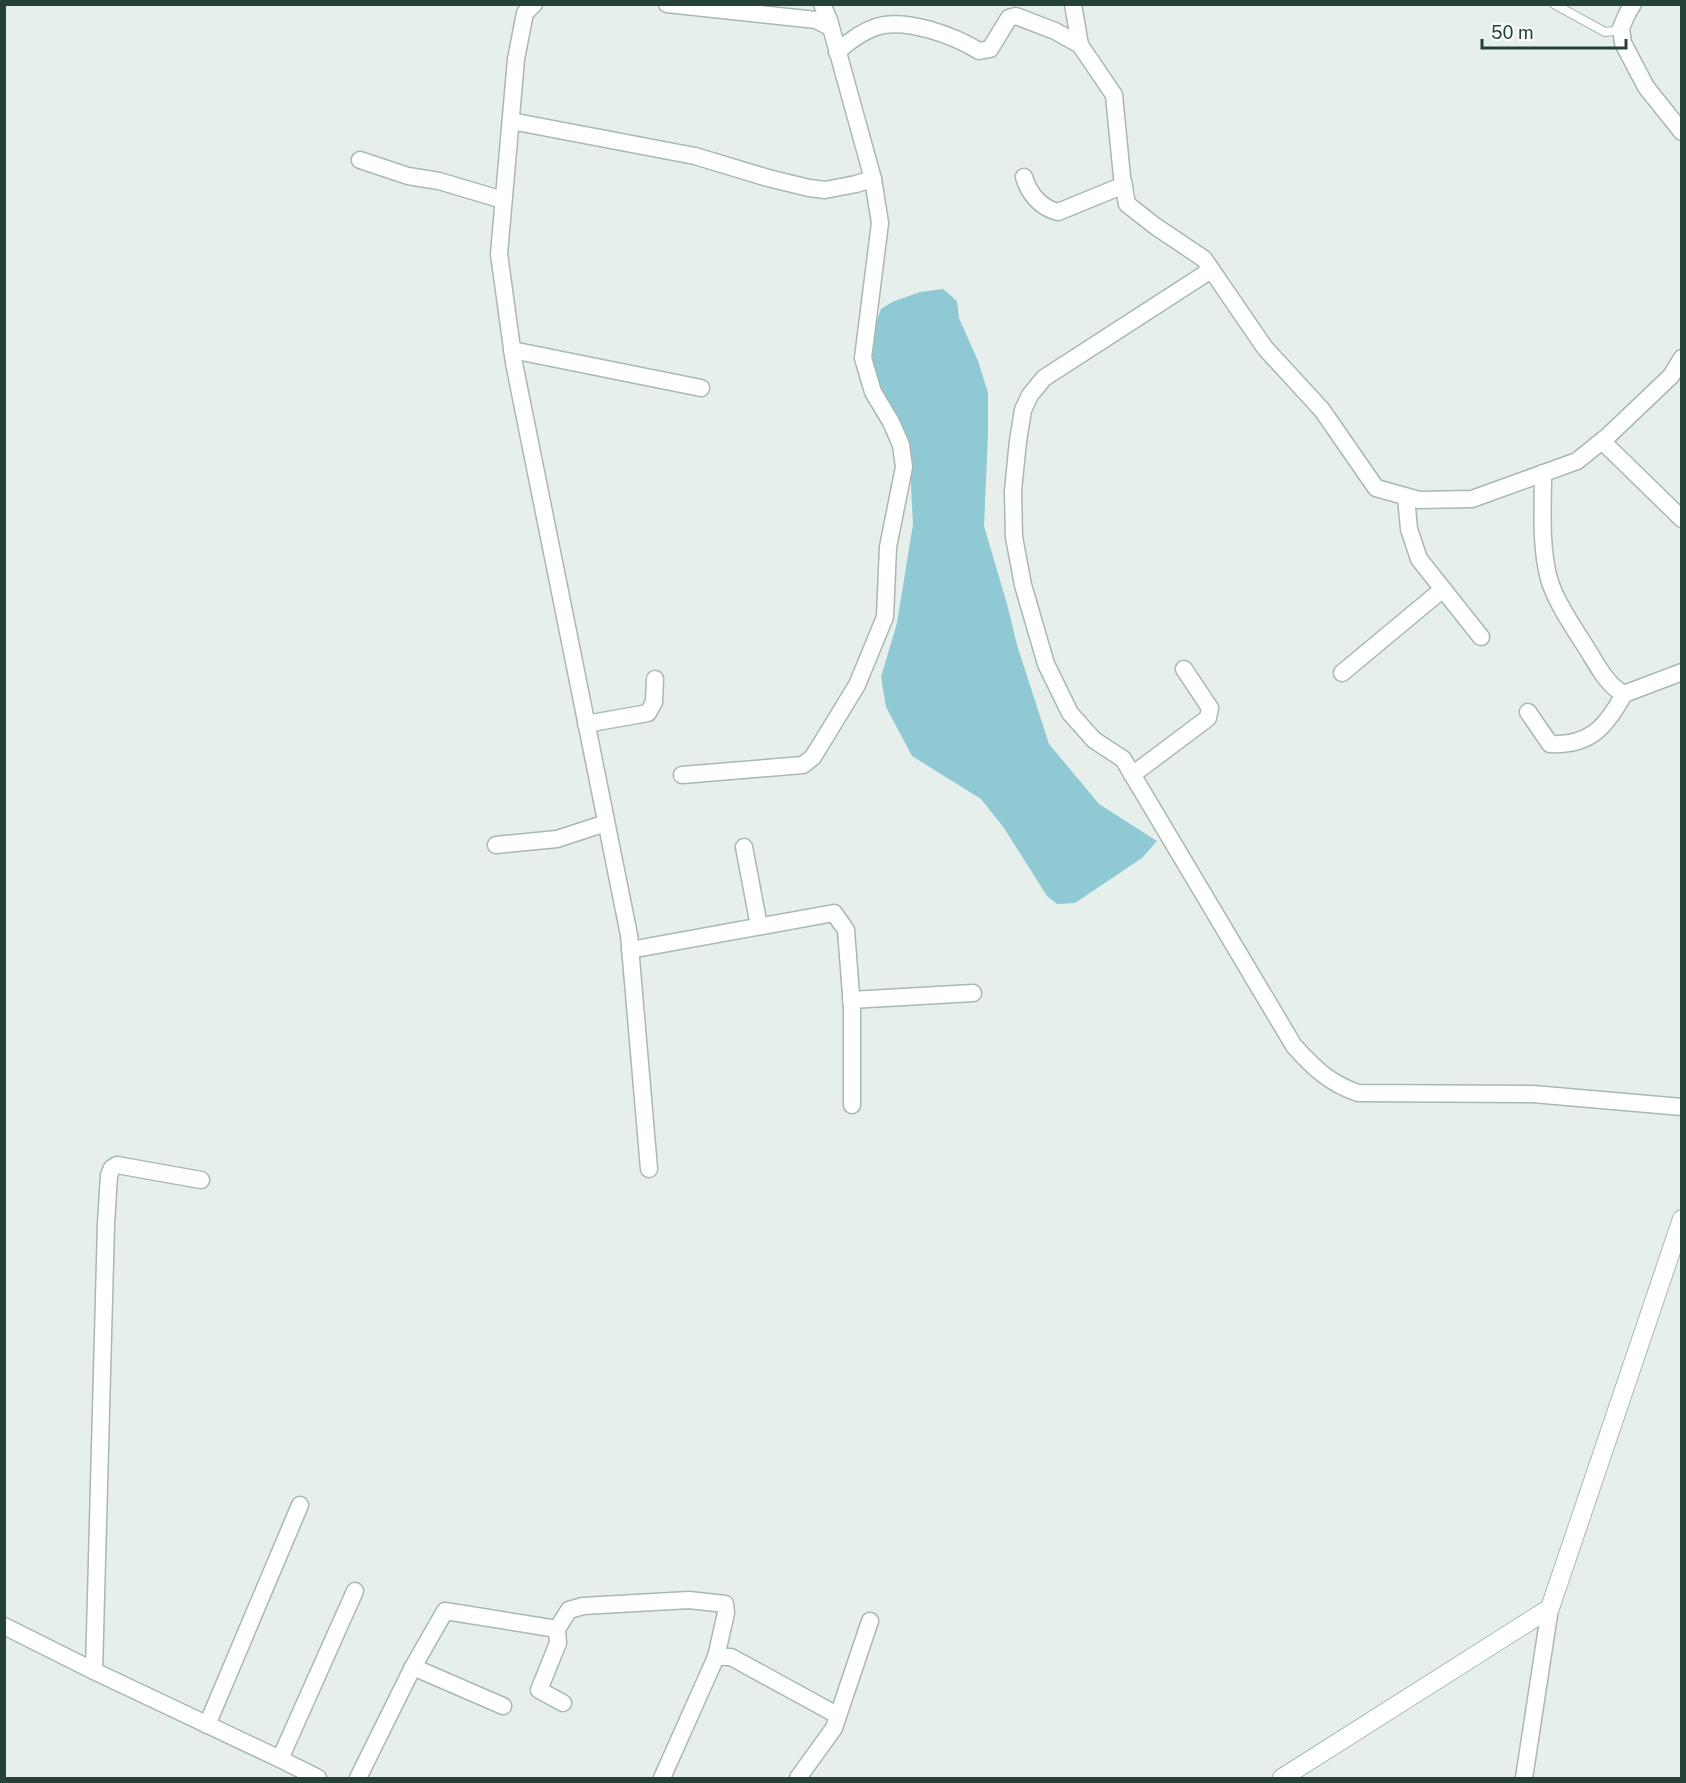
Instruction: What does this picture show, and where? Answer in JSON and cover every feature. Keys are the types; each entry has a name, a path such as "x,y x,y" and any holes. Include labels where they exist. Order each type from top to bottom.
{"main road":[{"path":"1282,1779 1550,1608 1682,1219"}],"street":[{"path":"534,4 525,13 516,59 499,254 512,350 629,935 650,1169"},
{"path":"667,4 816,20 830,27"},
{"path":"682,775 803,765 813,757 857,685 885,617 888,547 904,467 901,445 891,422 873,392 863,358 880,223 873,178 829,20 822,4"},
{"path":"1073,4 1080,45 1114,95 1127,204 1204,259 1265,348 1322,410 1376,488 1419,500 1472,499 1577,461 1602,441 1671,376 1682,358"},
{"path":"1633,4 1621,28 1623,43 1646,87 1682,132"},
{"path":"837,52 848,43 877,27 895,24 927,29 965,42 979,51 990,49 1009,18 1016,16 1055,31 1080,45"},
{"path":"511,121 695,156 809,188 825,190 873,178"},
{"path":"360,160 408,176 439,181 504,200"},
{"path":"1024,177 1028,191 1049,210 1058,212 1124,185"},
{"path":"1211,270 1044,378 1030,395 1023,410 1013,491 1014,537 1023,585 1046,664 1070,713 1094,740 1123,759 1294,1046 1324,1077 1341,1087 1358,1093 1533,1094 1682,1107"},
{"path":"512,350 701,388"},
{"path":"1602,441 1682,519"},
{"path":"1543,473 1543,545 1550,581 1595,663 1616,691 1624,694"},
{"path":"1406,497 1409,529 1419,560 1481,636"},
{"path":"1342,673 1443,589"},
{"path":"1132,775 1208,718 1210,708 1184,669"},
{"path":"1528,712 1550,744 1564,745 1582,741 1597,731 1612,716 1624,694 1682,672"},
{"path":"586,724 648,713 654,702 655,679"},
{"path":"496,845 557,839 606,823"},
{"path":"744,847 759,926"},
{"path":"630,950 834,913 846,930 852,1008 852,1105"},
{"path":"851,1000 973,993"},
{"path":"94,1671 109,1176 112,1168 117,1165 201,1180"},
{"path":"207,1725 300,1505"},
{"path":"280,1759 355,1591"},
{"path":"563,1704 539,1690 558,1643 557,1629 569,1610 583,1606 689,1599 724,1604 726,1613 716,1657 662,1779"},
{"path":"1524,1779 1550,1608"},
{"path":"358,1779 413,1667 445,1611 557,1629"},
{"path":"798,1779 834,1728 870,1621"},
{"path":"4,1626 318,1779"},
{"path":"716,1657 731,1657 837,1715"},
{"path":"413,1667 503,1706"}],"lane":[{"path":"1554,4 1605,32 1621,28"}],"water":[{"path":"943,289 957,301 959,318 978,361 988,393 984,526 1017,645 1049,744 1099,804 1157,841 1142,858 1075,903 1057,904 1047,896 1004,828 981,799 912,756 886,707 881,677 897,623 913,524 909,449 873,378 873,331 881,309 892,302 920,292"}]}
